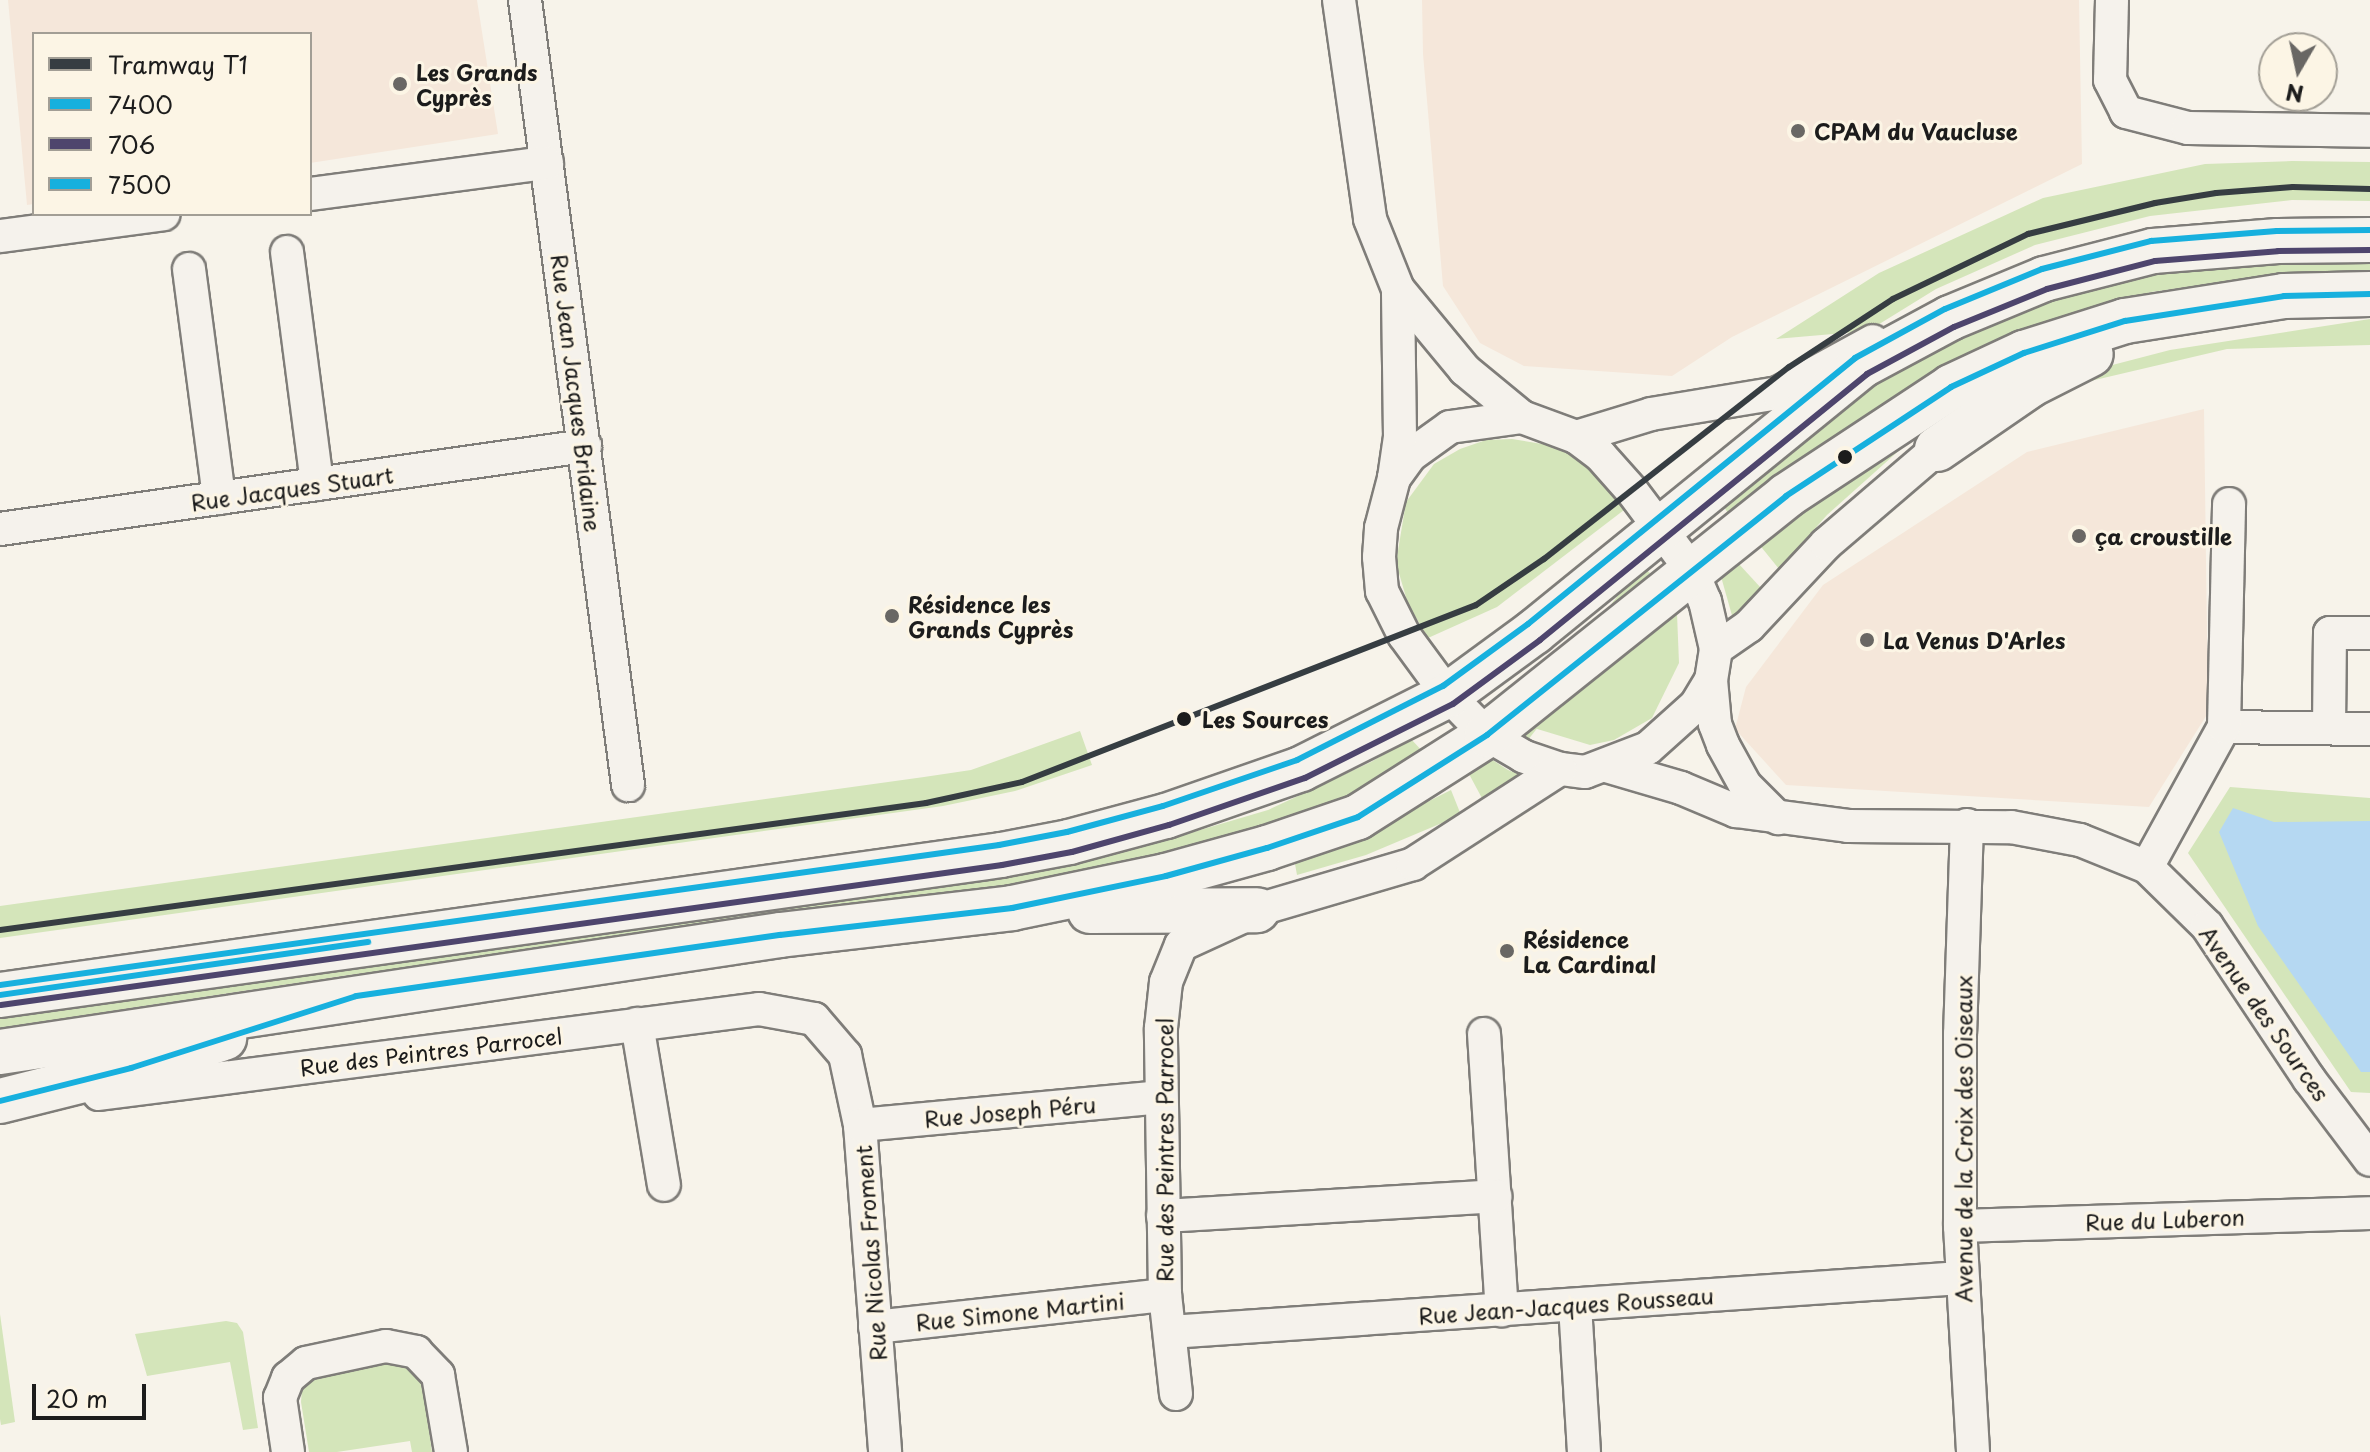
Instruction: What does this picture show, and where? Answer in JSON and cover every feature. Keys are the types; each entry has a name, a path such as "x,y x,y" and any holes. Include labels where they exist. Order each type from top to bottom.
{"main road":[{"path":"0,995 1069,842 1166,816 1301,769 1448,695 1534,632 1861,366 1950,318 2044,279 2153,251 2278,241 2370,240"},
{"path":"0,1052 356,996 780,935 1012,908 1166,876 1267,848 1358,817 1487,735 1786,496 1951,387 2024,353 2125,321 2284,296 2370,294"},
{"path":"1937,449 2030,385 2093,353 2220,304"},
{"path":"1012,908 1257,910"},
{"path":"0,1101 131,1068 356,996"}],"street":[{"name":"Rue Jean Jacques Bridaine","path":"525,0 628,785"},
{"path":"1339,0 1370,219 1398,289 1465,370 1522,417 1576,437 1622,478 1692,571 1705,601 1714,664 1715,724 1745,785 1778,818"},
{"path":"2112,0 2110,80 2126,112 2188,128 2370,131"},
{"path":"312,194 547,163"},
{"path":"0,236 149,216"},
{"path":"287,252 317,484"},
{"path":"189,269 219,498"},
{"path":"1576,437 1651,414 1778,393 1834,360 1956,301 2044,279"},
{"path":"1398,289 1400,437 1394,478 1381,528 1382,591 1394,620 1448,695 1487,735 1523,756 1560,769 1585,772 1606,766 1648,748 1667,732 1696,705 1714,664 1826,544 1937,449"},
{"path":"1394,478 1411,455 1450,427 1522,417"},
{"name":"Rue Jacques Stuart","path":"0,529 585,446"},
{"path":"2147,867 2224,727 2229,504"},
{"path":"2329,728 2330,633 2370,633"},
{"path":"2224,727 2370,729"},
{"name":"Avenue des Sources","path":"1606,766 1681,788 1736,811 1848,826 2011,827 2080,840 2147,867 2207,926 2309,1079 2370,1160"},
{"name":"Rue des Peintres Parrocel","path":"1176,1394 1165,1295 1160,1097 1161,1028 1166,982 1181,945 1257,910 1308,898 1413,864 1560,769"},
{"name":"Avenue de la Croix des Oiseaux","path":"1967,825 1960,1034 1960,1226 1973,1452"},
{"name":"Rue des Peintres Parrocel","path":"0,1110 123,1090 759,1009 814,1019 845,1055"},
{"path":"637,1024 664,1185"},
{"path":"1484,1034 1502,1310"},
{"name":"Rue Nicolas Froment","path":"845,1055 860,1125 885,1452"},
{"name":"Rue Joseph Péru","path":"860,1125 1160,1097"},
{"path":"1163,1216 1495,1196"},
{"name":"Rue du Luberon","path":"1960,1226 2370,1213"},
{"name":"Rue Jean-Jacques Rousseau","path":"1170,1332 1961,1278"},
{"name":"Rue Simone Martini","path":"875,1327 1165,1295"},
{"path":"1575,1305 1584,1452"},
{"path":"288,1452 280,1398 288,1378 306,1363 386,1346 416,1352 438,1375 451,1452"}],"shaded area":[{"name":"Les Grands Cyprès","path":"8,0 477,0 498,134 312,163 312,32 32,32 32,204 27,205"},
{"path":"1422,0 2079,0 2082,164 1732,337 1672,376 1524,366 1480,343 1443,286 1423,54"},
{"path":"2204,409 2208,713 2149,807 1786,785 1735,729 1746,687 1823,585 2027,452"}],"green space":[{"path":"2370,162 2370,201 2292,200 2150,216 2035,245 1936,289 1868,331 1776,339 1879,273 2043,198 2205,164"},
{"path":"2304,257 2370,258 2370,276 2237,280 2151,292 2020,332 1919,381 1843,430 1729,515 1720,500 1792,442 1882,379 1985,325 2093,286 2181,269"},
{"path":"2370,319 2370,345 2227,349 2065,387 2097,369 2170,350"},
{"path":"1932,421 1827,515 1779,569 1758,543"},
{"path":"1512,439 1560,447 1582,460 1624,510 1497,607 1428,638 1408,604 1396,563 1406,502 1434,464 1460,449 1486,440"},
{"path":"1738,563 1761,588 1733,619 1720,573"},
{"path":"1641,566 1655,577 1528,739 1514,728"},
{"path":"1677,614 1679,663 1652,718 1614,740 1590,745 1534,728"},
{"path":"1080,731 1092,765 1015,791 943,806 0,938 0,906 971,770"},
{"path":"1411,739 1424,753 1328,808 1120,870 586,946 349,975 0,1028 0,1014 1156,843 1268,810 1371,762"},
{"path":"1491,759 1531,779 1484,802 1469,774"},
{"path":"2230,787 2370,798 2370,1093 2351,1092 2188,853"},
{"path":"1451,790 1461,815 1366,855 1297,875 1295,864 1340,846"},
{"path":"0,1314 15,1422 1,1425 0,1419"},
{"path":"226,1321 237,1323 243,1332 258,1428 243,1430 230,1362 147,1376 135,1334"},
{"path":"391,1360 407,1362 422,1377 432,1452 412,1452 410,1441 337,1452 309,1452 301,1402 302,1388 319,1372"}],"water":[{"path":"2233,808 2274,822 2370,821 2370,1072 2361,1072 2258,926 2219,832"}],"tram line":[{"name":"T1","path":"0,930 926,803 1022,782 1476,605 1544,559 1789,367 1893,299 2028,234 2155,203 2216,193 2293,187 2370,189"}],"transit line":[{"name":"7500","path":"0,985 999,845 1067,832 1163,806 1297,760 1443,686 1528,624 1855,358 1945,309 2042,269 2151,241 2277,231 2370,230"},
{"name":"706","path":"1,1005 1002,865 1072,852 1169,825 1305,778 1453,704 1540,640 1867,374 1954,327 2047,289 2155,261 2278,251 2370,250"},
{"name":"7400","path":"0,1101 131,1068 356,996 780,935 1012,908 1166,876 1267,848 1358,817 1487,735 1786,496 1951,387 2024,353 2125,321 2284,296 2370,294"},
{"name":"7400","path":"0,995 368,942"}],"place":[{"name":"Les Grands Cyprès","path":"400,84"},
{"name":"CPAM du Vaucluse","path":"1798,131"},
{"name":"ça croustille","path":"2079,536"},
{"name":"Résidence les Grands Cyprès","path":"892,616"},
{"name":"La Venus D'Arles","path":"1867,640"},
{"name":"Les Sources","path":"1184,719"},
{"name":"Résidence La Cardinal","path":"1507,951"}]}
